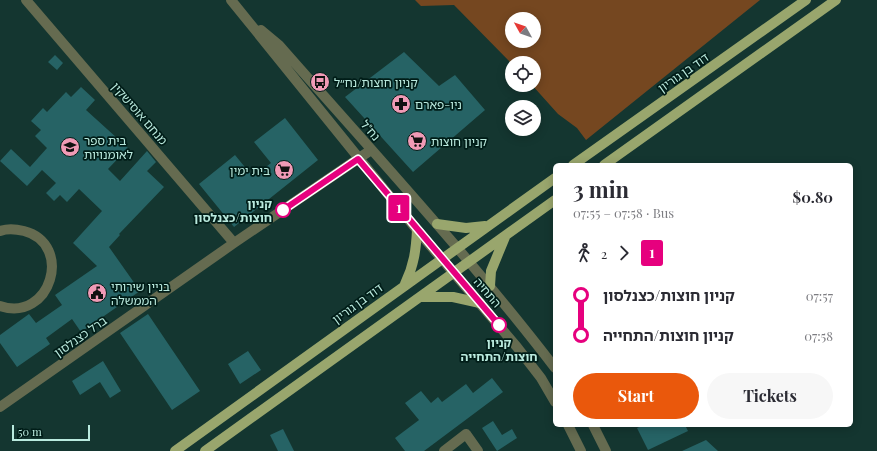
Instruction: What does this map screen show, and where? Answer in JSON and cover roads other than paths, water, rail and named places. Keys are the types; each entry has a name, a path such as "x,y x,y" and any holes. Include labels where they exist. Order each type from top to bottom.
{"main road":[{"name":"דוד בן גוריון","path":"576,163 806,0"},
{"path":"607,163 836,0"},
{"name":"דוד בן גוריון","path":"175,451 485,226 553,179"},
{"path":"205,451 553,201"},
{"path":"437,224 466,228 485,226"},
{"path":"404,285 413,267 416,253 416,230"},
{"path":"490,286 491,272 506,235"},
{"path":"420,297 453,297 480,304"}],"street":[{"name":"מנחם אוסישקין","path":"26,0 234,243"},
{"name":"נח\"ל","path":"231,0 248,19 280,63 358,159 441,258"},
{"name":"נח\"ל","path":"248,19 279,45 469,262"},
{"name":"ברל כצנלסון","path":"0,407 234,243 371,150"},
{"path":"0,306 7,308 19,308 31,304 41,296 49,286 52,274 50,255 40,239 23,230 1,228"},
{"name":"התחיה","path":"441,258 517,347 541,378 553,399"},
{"name":"התחיה","path":"469,262 553,365"},
{"path":"569,427 581,451"},
{"path":"594,427 606,451"},
{"path":"444,451 466,434 478,451"}],"place":[{"name":"קניון חוצות/נח״ל","path":"320,82"},
{"name":"ניו-פארם","path":"401,104"},
{"name":"קניון חוצות","path":"417,141"},
{"name":"בית ספר לאומנויות","path":"70,147"},
{"name":"בית ימין","path":"284,170"},
{"name":"קניון חוצות/כצנלסון","path":"283,210"},
{"name":"בניין שירותי הממשלה","path":"97,293"},
{"name":"קניון חוצות/התחייה","path":"499,325"}]}
